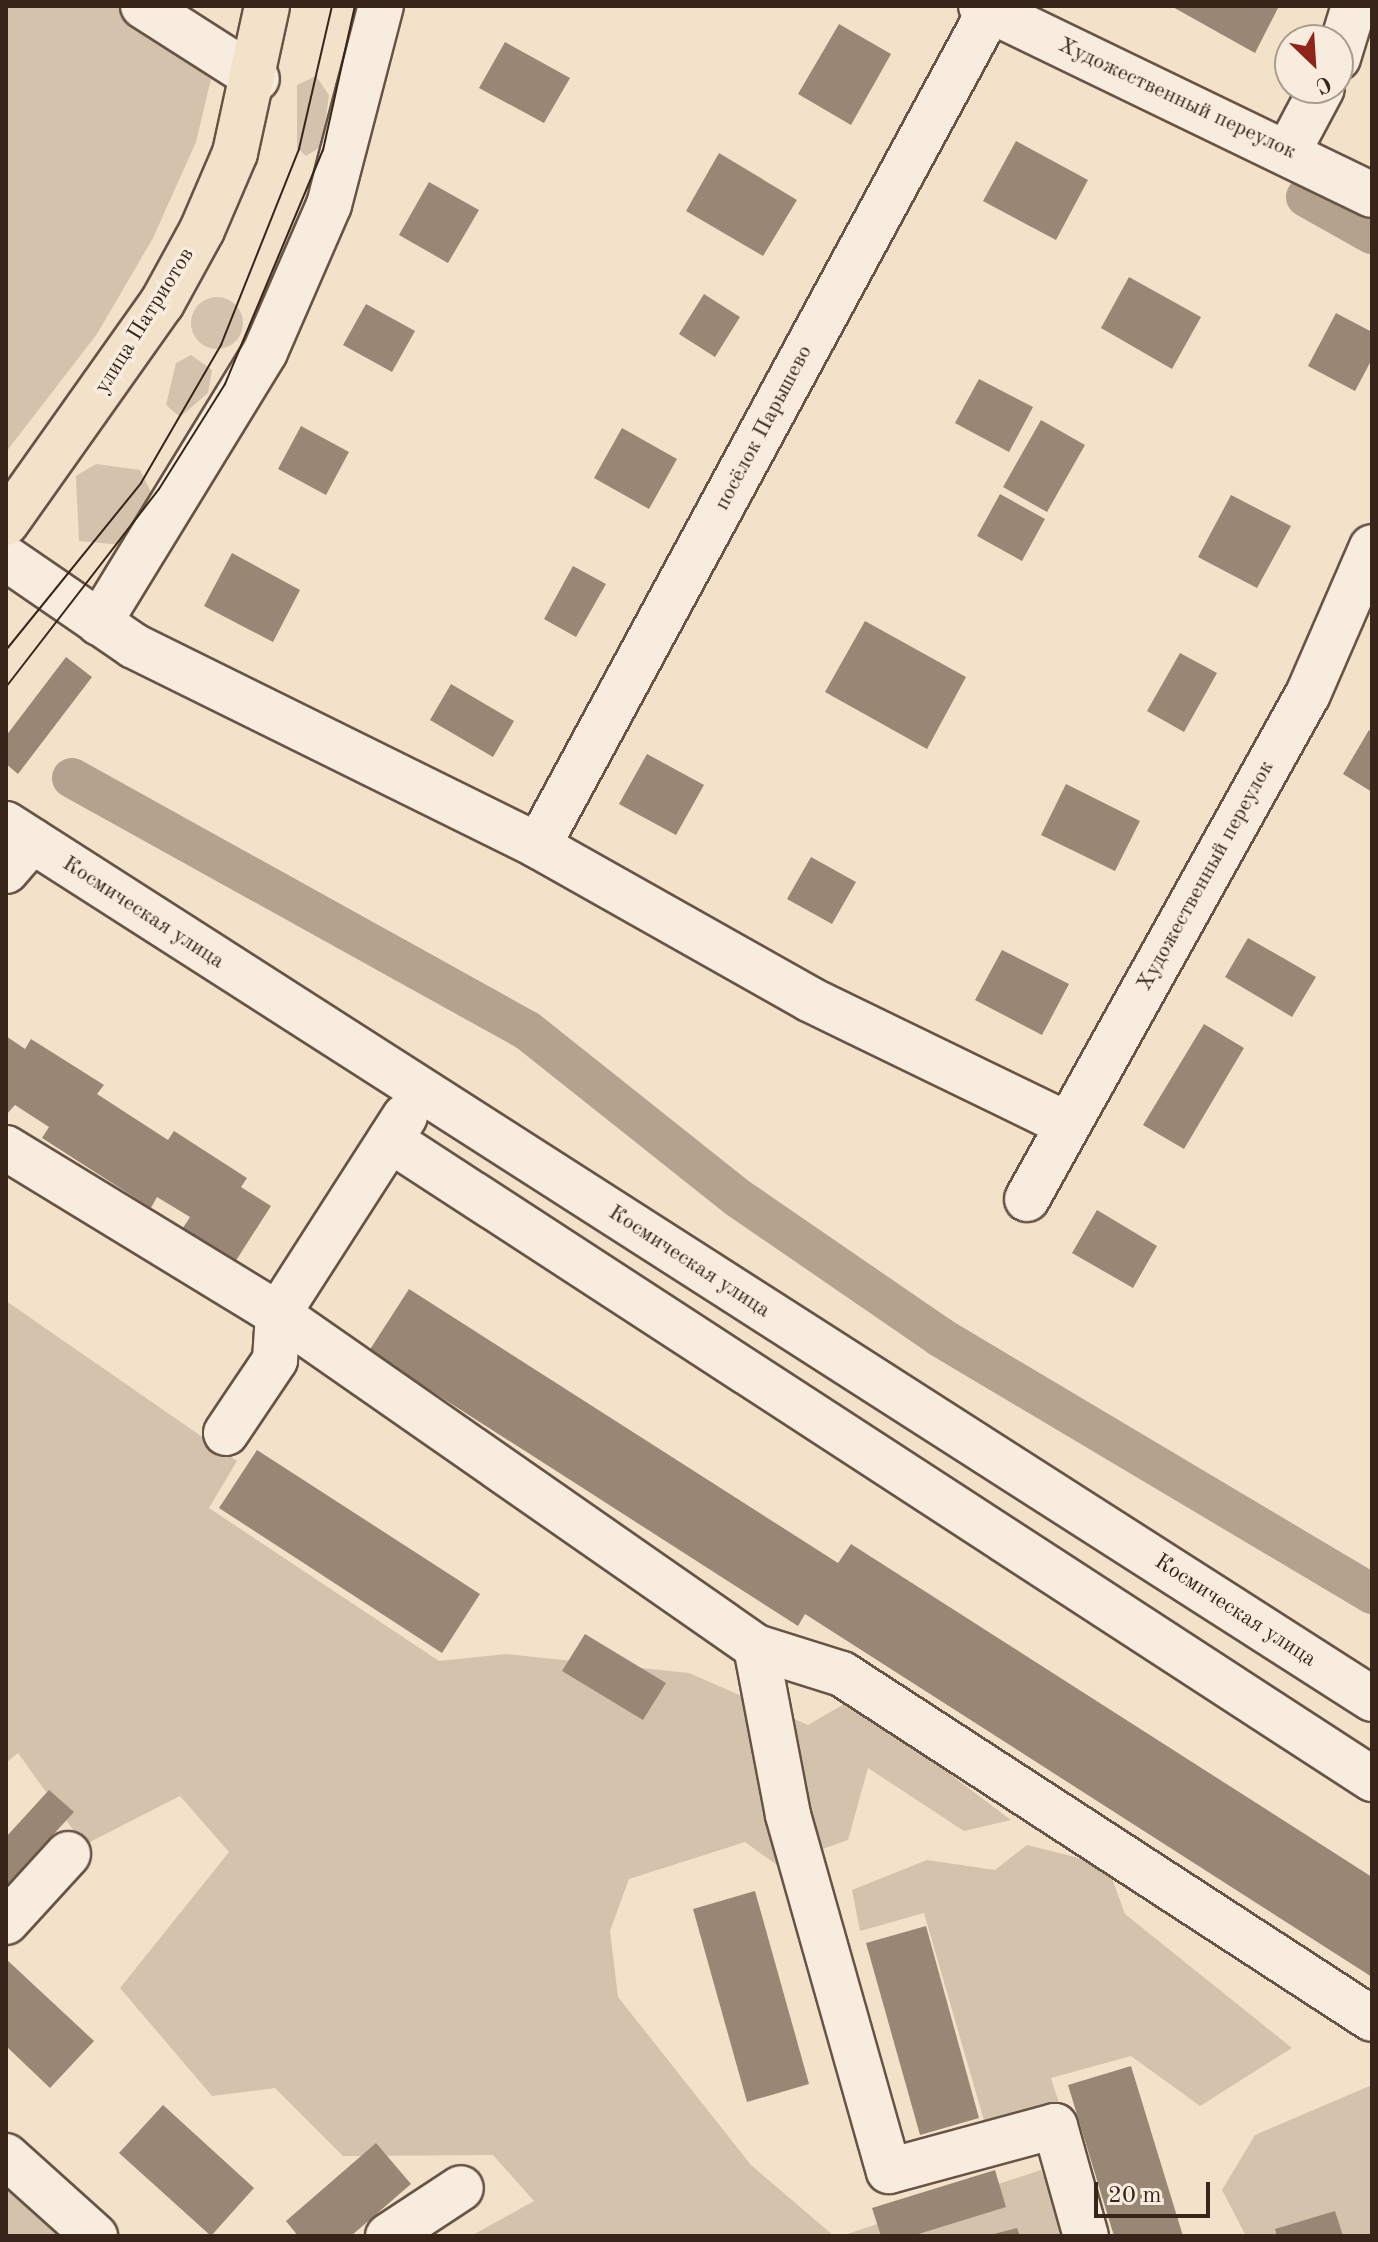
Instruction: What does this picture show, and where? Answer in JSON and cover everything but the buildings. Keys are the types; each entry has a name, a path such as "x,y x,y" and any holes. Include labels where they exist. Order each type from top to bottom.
{"main road":[{"name":"улица Патриотов","path":"6,523 162,303 235,153 257,79 267,6"}],"street":[{"path":"143,6 257,79"},
{"path":"99,623 265,352 329,205 381,6"},
{"name":"Художественный переулок","path":"986,8 1372,195"},
{"name":"посёлок Парышево","path":"538,846 986,8"},
{"path":"1288,152 1314,104"},
{"name":"Художественный переулок","path":"1027,1199 1308,694 1372,547"},
{"path":"6,558 99,623 538,846 809,999 1067,1124"},
{"name":"Космическая улица","path":"15,845 421,1090 1372,1699"},
{"path":"226,1433 275,1360 278,1314 421,1090"},
{"path":"390,1140 1372,1779"},
{"path":"6,1148 278,1314 756,1647 842,1674 1372,2019"},
{"path":"756,1647 788,1815 889,2171 1055,2126 1086,2236"},
{"path":"6,1922 68,1854"},
{"path":"6,2156 95,2236"},
{"path":"388,2236 461,2188"}],"shaded area":[{"path":"6,6 114,6 200,61 211,79 196,142 153,238 97,334 6,452"},
{"path":"316,76 329,95 322,146 306,156 297,148 297,85"},
{"path":"217,297 235,305 243,323 235,341 217,349 199,341 191,323 199,305"},
{"path":"191,355 212,370 208,393 180,417 166,405 176,363"},
{"path":"96,464 140,470 156,502 122,545 79,541 76,476"},
{"path":"6,1301 237,1461 209,1508 439,1661 506,1654 689,1673 808,1725 851,1700 1011,1820 964,1831 868,1768 848,1840 777,1865 745,1842 629,1879 610,1931 618,1997 751,2165 834,2236 471,2236 534,2201 493,2155 343,2156 275,2088 212,2096 120,1988 229,1852 180,1796 84,1845 18,1753 6,1763"},
{"path":"1027,1845 1107,1865 1125,1914 1292,2048 1200,2106 1131,2056 1051,2078 1072,2143 985,2124 924,1913 860,1931 852,1890 927,1860 995,1870"},
{"path":"1372,2085 1372,2236 1246,2236 1222,2190 1255,2135"},
{"path":"1041,2170 1068,2236 841,2236"},
{"path":"6,2177 73,2236 6,2236"}],"waterway":[{"path":"1306,197 1372,234"},
{"path":"72,778 528,1031 738,1198 940,1337 1372,1594"}],"tram line":[{"path":"6,650 141,483 221,345 299,149 332,6"},
{"path":"6,687 159,489 225,384 323,150 355,6"}]}
